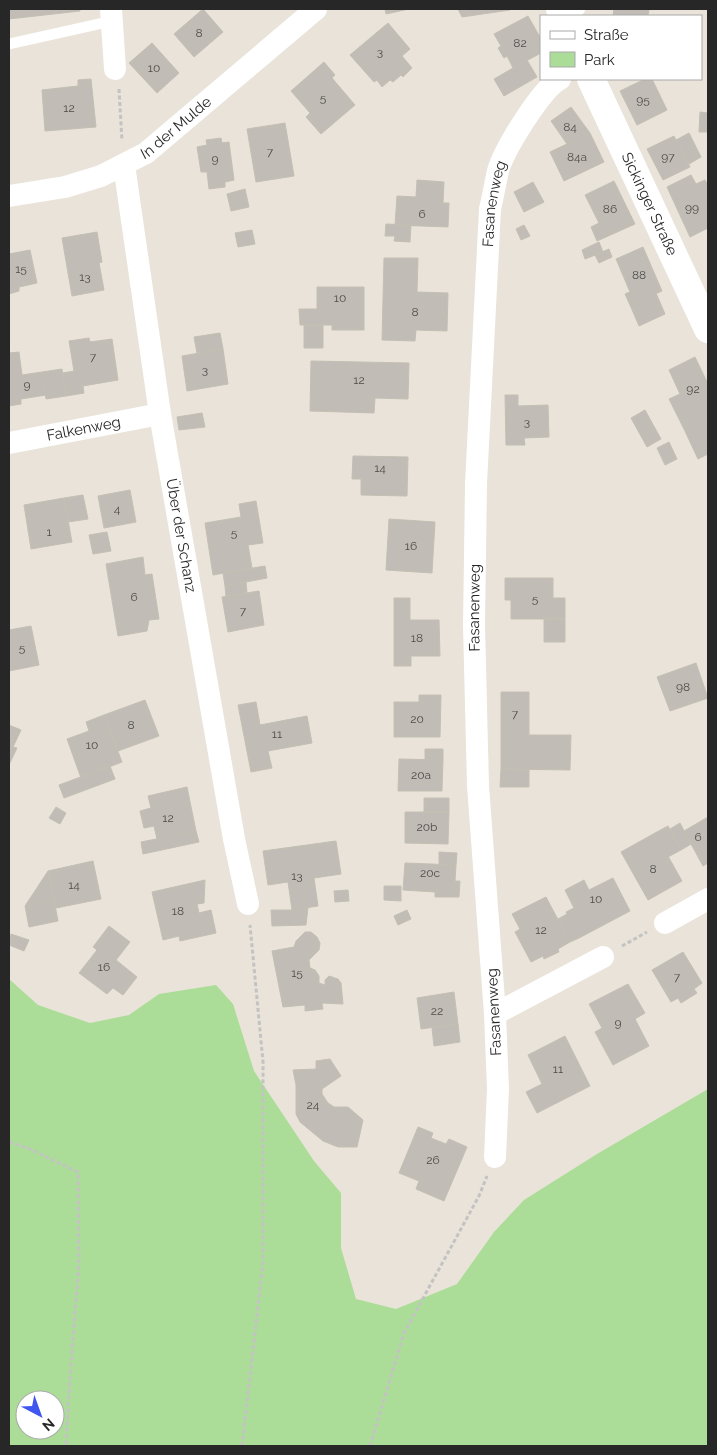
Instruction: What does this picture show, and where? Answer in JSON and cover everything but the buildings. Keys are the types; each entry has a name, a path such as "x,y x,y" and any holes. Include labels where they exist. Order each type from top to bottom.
{"street":[{"name":"In der Mulde","path":"9,196 65,187 101,176 146,153 316,9"},
{"path":"112,15 115,69"},
{"name":"Fasanenweg","path":"495,1157 498,1088 495,1014 478,786 474,624 476,484 490,209 499,170 518,130 539,100 558,80"},
{"name":"Sickinger Straße","path":"591,80 708,329"},
{"name":"Über der Schanz","path":"124,165 160,414 234,839 248,904"},
{"name":"Falkenweg","path":"9,443 160,414"},
{"path":"665,922 708,899"},
{"path":"495,1014 603,957"}],"lane":[{"path":"9,44 112,15"}],"path":[{"path":"115,69 118,77 124,165"},
{"path":"242,1446 264,1263 263,1062 248,904"},
{"path":"603,957 665,922"},
{"path":"9,1142 30,1149 78,1172 79,1263 66,1446"},
{"path":"370,1446 404,1333 479,1196 495,1157"}],"green space":[{"path":"9,979 38,1005 90,1023 129,1015 159,994 216,985 233,1004 254,1071 314,1161 341,1193 341,1248 356,1299 396,1309 457,1284 494,1232 524,1200 597,1154 708,1089 708,1446 9,1446"}]}
